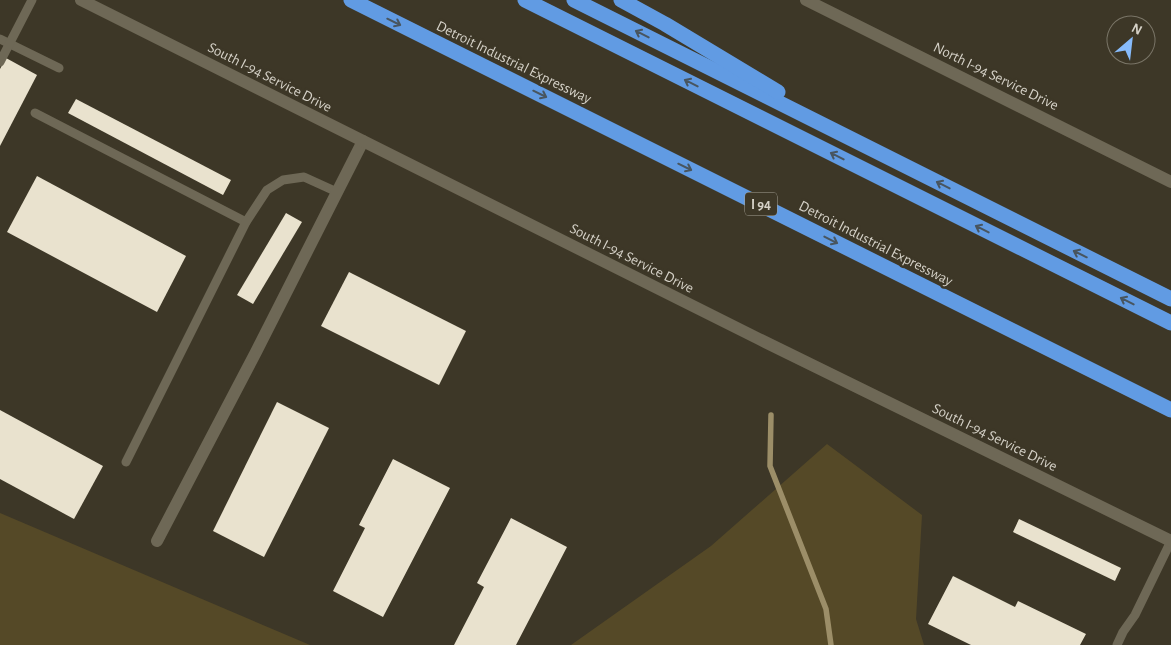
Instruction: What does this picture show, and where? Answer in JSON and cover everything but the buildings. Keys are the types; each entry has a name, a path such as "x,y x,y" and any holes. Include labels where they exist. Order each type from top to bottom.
{"highway":[{"name":"Detroit Industrial Expressway","path":"351,0 1171,410"},
{"path":"525,0 1171,323"},
{"path":"574,0 1171,299"},
{"path":"621,0 665,24 874,149"}],"street":[{"name":"South I-94 Service Drive","path":"81,0 750,335 1171,541"},
{"name":"North I-94 Service Drive","path":"806,0 1171,182"},
{"path":"157,541 363,141"}],"lane":[{"path":"0,62 32,0"},
{"path":"0,39 59,68"},
{"path":"35,113 246,222"},
{"path":"126,462 246,222 267,190 283,180 304,177 337,192"},
{"path":"1117,645 1123,632 1136,615 1171,541"}],"shaded area":[{"path":"827,444 922,515 916,619 924,645 571,645 711,546"},
{"path":"0,513 310,645 0,645"}],"waterway":[{"path":"771,415 770,466 826,609 831,645"}]}
